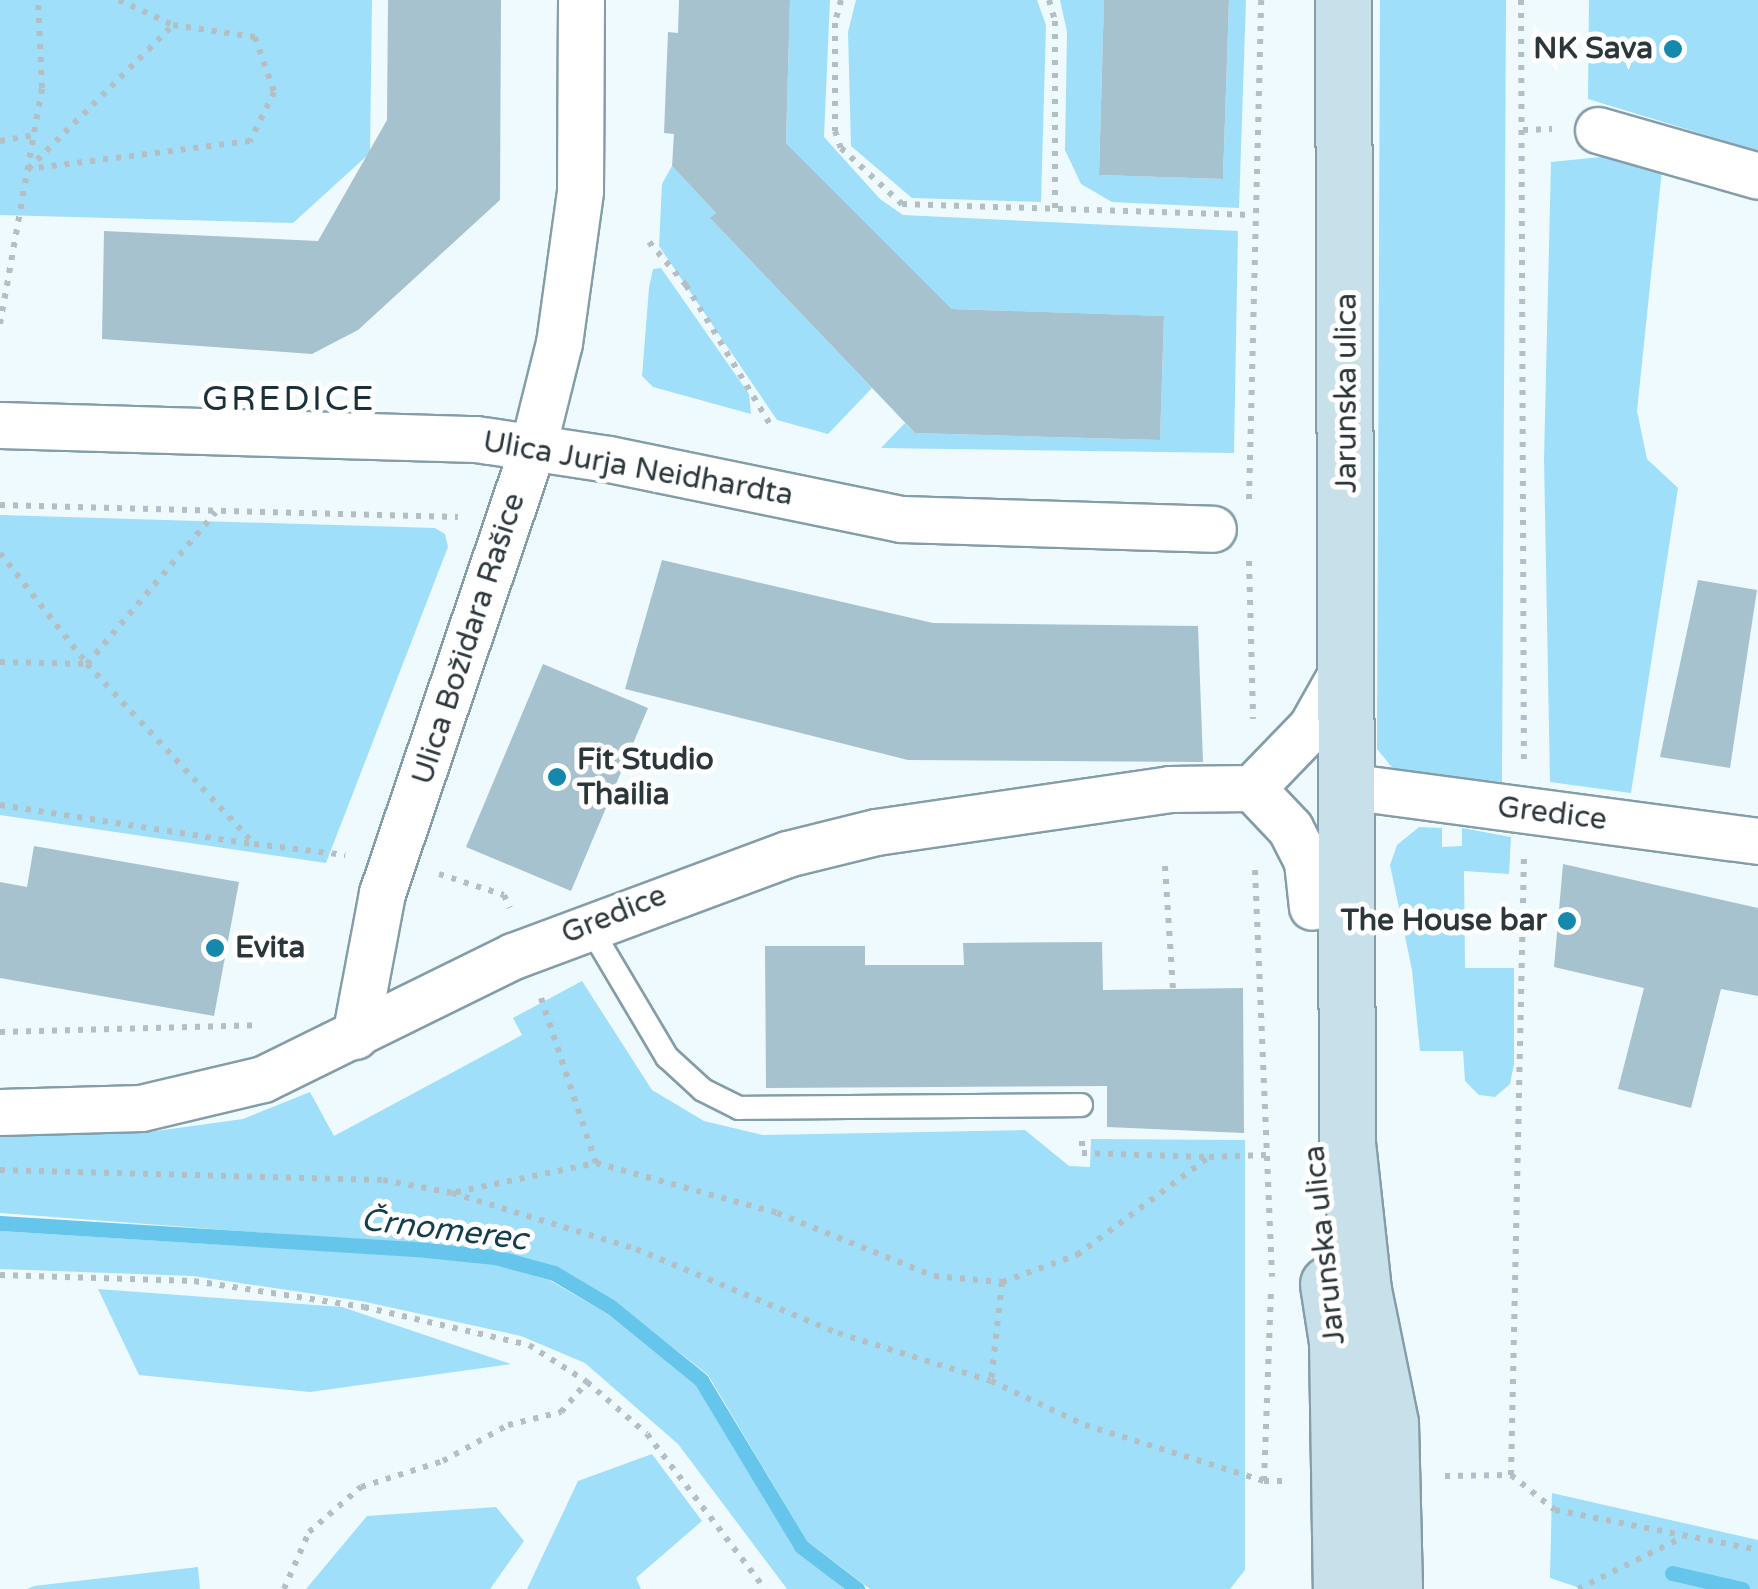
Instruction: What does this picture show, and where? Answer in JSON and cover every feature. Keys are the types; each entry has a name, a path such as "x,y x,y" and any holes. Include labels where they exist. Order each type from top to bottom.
{"street":[{"name":"Ulica Božidara Rašice","path":"356,1036 382,894 532,447 574,255 581,0"},
{"name":"Jarunska ulica","path":"1343,0 1347,1142 1363,1290 1390,1423 1394,1589"},
{"path":"1598,130 1758,176"},
{"name":"Ulica Jurja Neidhardta","path":"0,425 274,430 532,447 902,519 1237,528"},
{"path":"1312,907 1298,844 1252,788 1311,726 1347,662"},
{"name":"Jarunska ulica","path":"1340,1589 1337,1342 1313,1188 1312,907 1346,786"},
{"name":"Gredice","path":"1346,786 1758,841"},
{"name":"Gredice","path":"0,1112 141,1108 205,1098 263,1079 588,924 715,876 876,832 1170,789 1252,788"}],"lane":[{"path":"588,924 667,1057 704,1090 739,1108 1081,1105"}],"path":[{"path":"0,324 42,88 38,0"},
{"path":"28,169 250,141 274,92 255,37 173,25 119,0"},
{"path":"841,0 835,22 835,131 841,148 884,192 919,209 1253,215"},
{"path":"1049,0 1055,20 1055,210"},
{"path":"1253,728 1237,528 1261,0"},
{"path":"1521,0 1524,776"},
{"path":"28,169 173,25"},
{"path":"0,141 33,136"},
{"path":"649,242 686,286 772,428"},
{"path":"0,505 458,516 457,530"},
{"path":"88,664 216,511"},
{"path":"0,553 88,664 254,844"},
{"path":"0,662 88,664"},
{"path":"0,806 354,855"},
{"path":"340,873 348,836"},
{"path":"1511,1475 1524,839"},
{"path":"1254,859 1272,1272 1264,1481"},
{"path":"1165,866 1173,989"},
{"path":"434,872 504,895 518,928"},
{"path":"538,988 596,1163"},
{"path":"0,1032 269,1024"},
{"path":"1081,1105 1082,1153 1266,1156"},
{"path":"452,1193 596,1163 777,1213 934,1276 1002,1282 1076,1255 1209,1158"},
{"path":"0,1170 384,1180 452,1193 636,1249 838,1334 992,1381 1086,1426 1264,1481 1289,1480"},
{"path":"0,1275 194,1281 364,1307 529,1344 587,1382 646,1434 765,1589"},
{"path":"992,1381 1002,1282"},
{"path":"284,1589 310,1532 361,1488 443,1461 508,1426 562,1412 587,1382"},
{"path":"1440,1476 1511,1475 1555,1510 1758,1550"},
{"path":"1578,1589 1683,1537"}],"shaded area":[{"path":"0,0 372,0 370,153 293,223 0,215"},
{"path":"790,0 830,0 824,137 880,199 903,215 1238,231 1234,453 881,448 905,423 915,433 1160,440 1164,316 952,309 786,143"},
{"path":"856,0 1037,0 1046,25 1041,202 912,198 851,146 848,32"},
{"path":"1060,0 1104,0 1099,175 1223,179 1229,0 1246,0 1239,208 1112,202 1081,184 1065,150 1067,32"},
{"path":"1380,0 1506,0 1502,782 1395,771 1377,749"},
{"name":"NK Sava","path":"1589,0 1758,0 1758,151 1588,99"},
{"path":"1631,154 1663,160 1637,411 1647,459 1678,488 1631,793 1550,782 1544,459 1551,162"},
{"path":"672,166 716,213 711,219 872,388 828,434 777,420 659,246 662,184"},
{"path":"661,268 749,394 751,414 653,387 642,376 649,288 653,269"},
{"path":"0,515 435,528 445,534 448,547 326,863 0,815"},
{"path":"1419,827 1442,828 1442,847 1462,846 1462,828 1511,837 1509,874 1464,871 1465,968 1514,968 1514,1064 1510,1084 1495,1097 1479,1095 1465,1081 1463,1051 1420,1051 1412,970 1390,865 1397,845"},
{"path":"582,981 652,1090 704,1121 763,1135 1025,1130 1069,1166 1090,1167 1091,1139 1245,1140 1245,1570 1230,1589 870,1589 807,1541 708,1375 614,1301 555,1267 495,1250 0,1213 0,1135 149,1132 243,1119 310,1092 334,1136 522,1035 513,1018"},
{"path":"0,1231 424,1257 491,1263 549,1280 606,1313 696,1385 795,1549 844,1589 787,1589 678,1444 585,1363 521,1336 361,1301 193,1276 0,1269"},
{"path":"98,1289 342,1307 511,1364 310,1392 139,1375"},
{"path":"652,1454 702,1521 636,1578 641,1589 527,1589 578,1481"},
{"path":"1552,1493 1758,1540 1758,1589 1583,1589 1550,1578"},
{"path":"496,1507 524,1541 490,1589 306,1589 367,1516"},
{"path":"198,1567 200,1589 27,1589 34,1586"}],"building":[{"path":"388,0 501,0 500,200 358,330 312,354 102,339 104,231 318,241 387,120"},
{"path":"679,0 790,0 786,143 952,309 1164,316 1160,440 915,433 710,218 716,213 672,166 674,134 664,133 668,32 678,33"},
{"path":"1104,0 1229,0 1223,179 1099,175"},
{"path":"662,560 933,623 1198,626 1203,762 908,760 625,689"},
{"path":"1698,580 1757,590 1730,768 1660,757"},
{"name":"Fit Studio Thailia","path":"543,664 648,708 571,891 466,847"},
{"path":"34,846 239,882 214,1016 0,978 0,882 27,887"},
{"path":"1563,864 1758,908 1758,996 1721,989 1691,1108 1618,1089 1644,988 1554,967"},
{"path":"1102,942 1103,990 1243,988 1244,1133 1107,1127 1107,1086 766,1088 765,946 865,946 865,965 964,965 963,943"}],"waterway":[{"name":"Črnomerec","path":"0,1223 426,1250 495,1257 554,1273 611,1307 701,1380 801,1546 857,1589"},
{"name":"Črnomerec","path":"1672,1573 1742,1589"}],"place":[{"name":"NK Sava","path":"1673,49"},
{"name":"Fit Studio Thailia","path":"557,777"},
{"name":"The House bar","path":"1567,921"},
{"name":"Evita","path":"215,948"}],"district":[{"name":"GREDICE","path":"289,399"}]}
